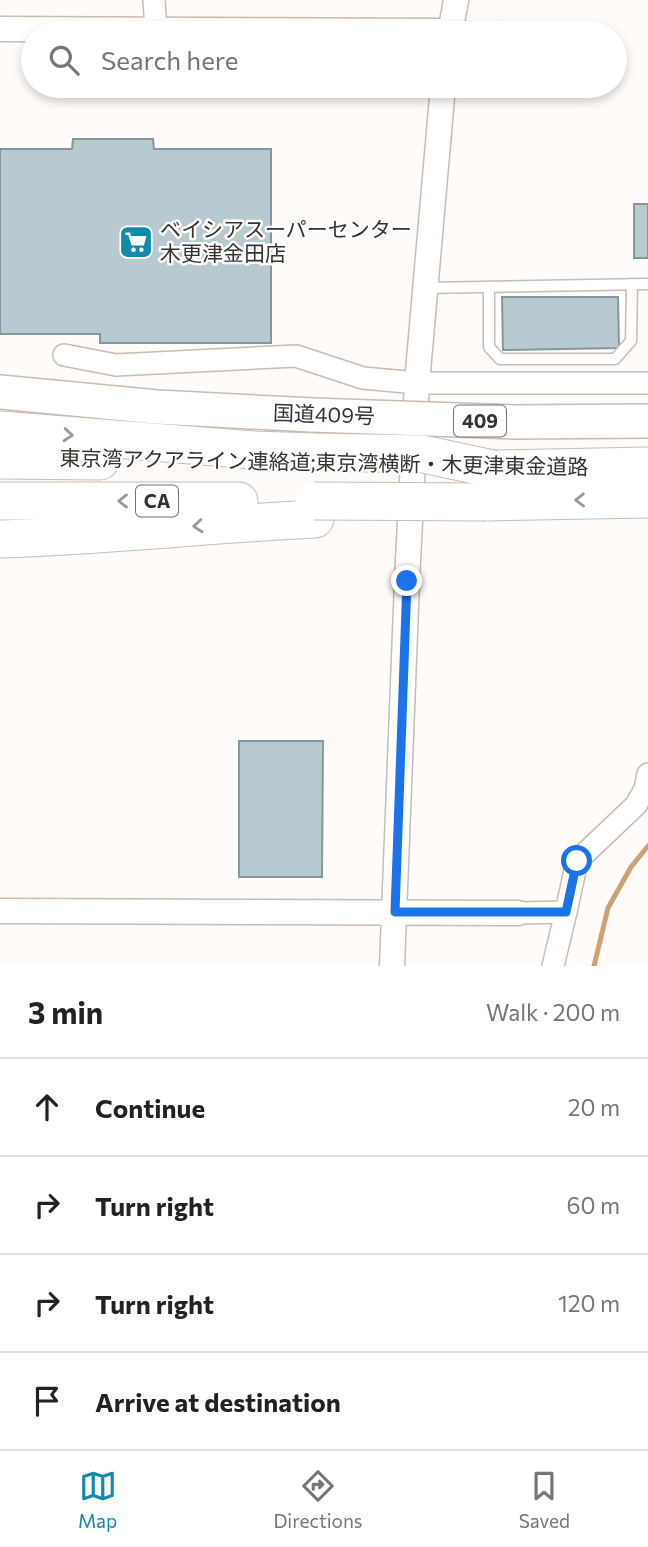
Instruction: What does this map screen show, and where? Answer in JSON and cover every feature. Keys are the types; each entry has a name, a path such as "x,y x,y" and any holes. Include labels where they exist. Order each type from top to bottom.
{"highway":[{"name":"国道409号","path":"0,391 157,407 312,415 514,422 648,421"},
{"path":"0,430 253,450 314,458"},
{"name":"東京湾アクアライン連絡道;東京湾横断・木更津東金道路","path":"0,460 314,458 489,485 648,499"},
{"name":"東京湾アクアライン連絡道;東京湾横断・木更津東金道路","path":"489,485 648,466"},
{"path":"0,539 70,537 235,523 314,510 389,516 489,485"},
{"name":"東京湾アクアライン連絡道;東京湾横断・木更津東金道路","path":"0,501 314,510"}],"street":[{"path":"154,0 155,21"},
{"path":"452,21 456,0"},
{"path":"0,29 21,29"},
{"path":"392,966 417,383 442,98"},
{"path":"64,355 116,365 296,356 363,378 417,383 648,383"},
{"path":"553,966 577,861 636,805 645,789 648,774"},
{"path":"0,911 566,912"}],"lane":[{"path":"489,288 489,346 500,359 615,359 631,341 632,284"},
{"path":"426,288 648,284"}],"building":[{"name":"ベイシアスーパーセンター 木更津金田店","path":"73,139 153,139 154,149 271,149 271,343 100,343 100,334 0,334 0,149 72,149"},
{"path":"634,204 648,204 648,258 634,258"},
{"path":"502,297 618,297 619,348 503,350"},
{"path":"239,741 323,741 322,877 239,877"}],"waterway":[{"path":"594,966 608,908 631,867 648,846"}],"place":[{"name":"ベイシアスーパーセンター 木更津金田店","path":"136,242"}],"route":[{"path":"407,581 396,826 395,912 566,912 577,861"}]}
